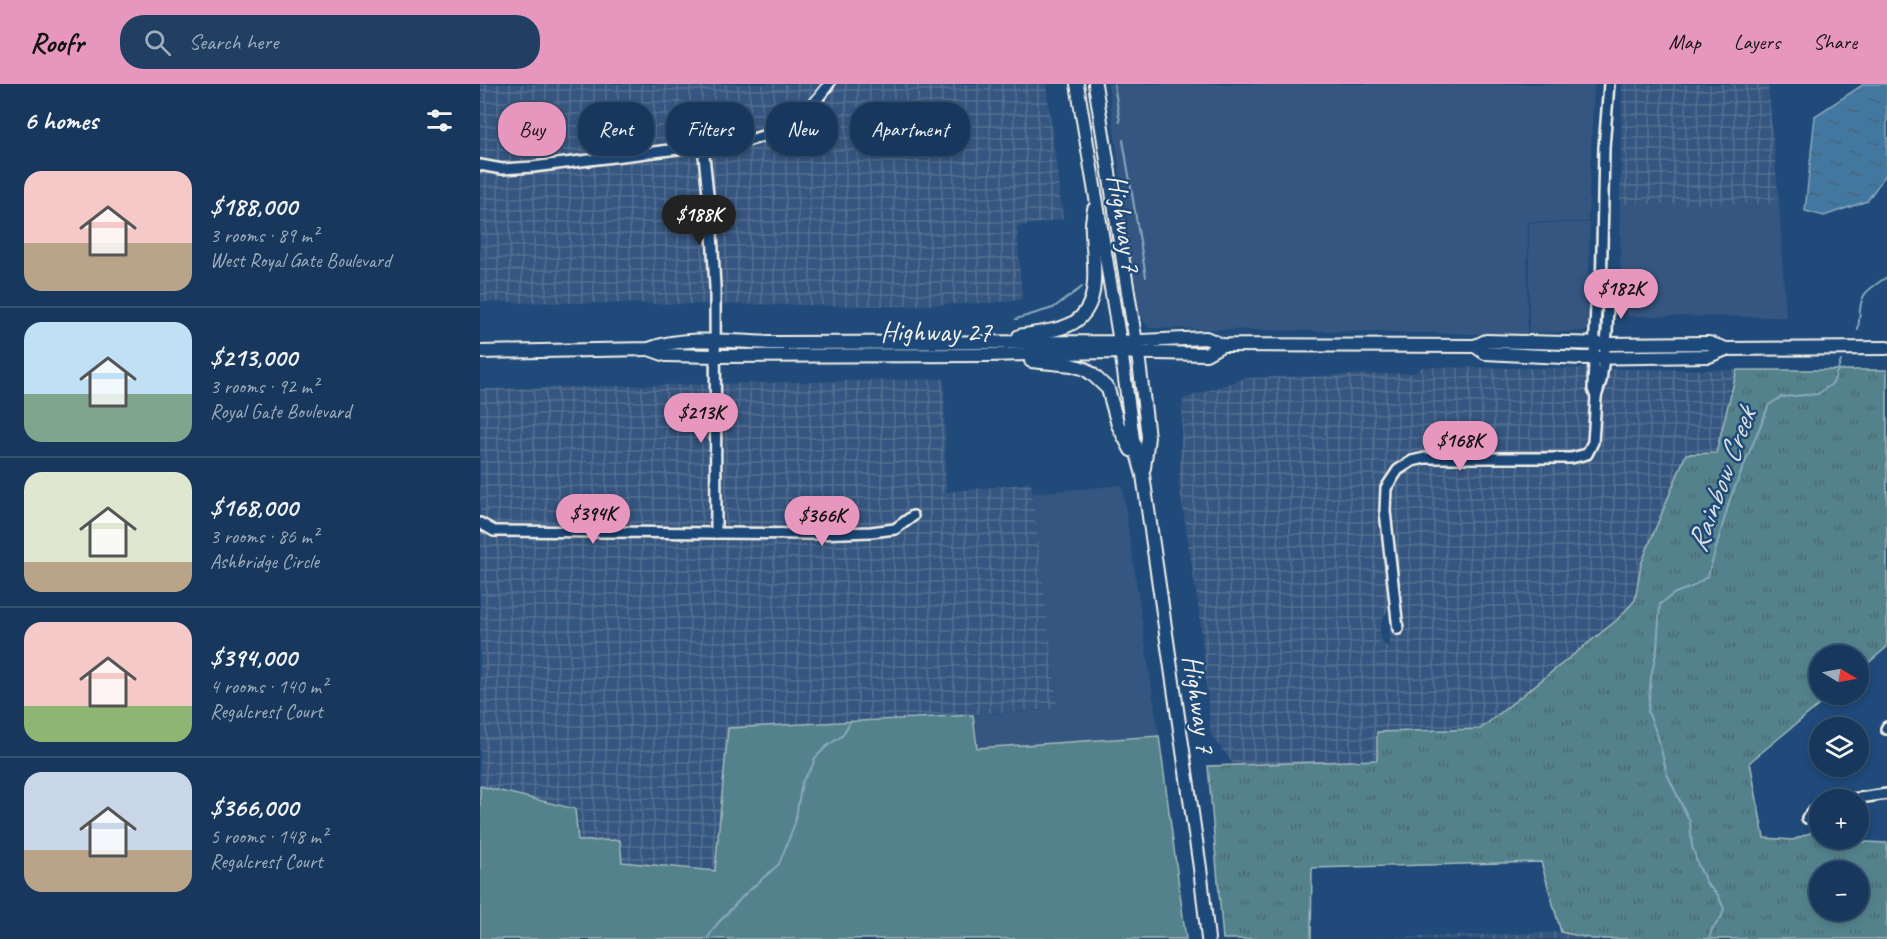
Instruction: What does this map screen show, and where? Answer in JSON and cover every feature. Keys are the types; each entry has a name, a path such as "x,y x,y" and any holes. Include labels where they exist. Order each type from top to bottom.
{"main road":[{"name":"Highway 7","path":"1077,84 1121,347 1133,439 1143,475 1200,868 1208,939"},
{"name":"Highway 7","path":"1095,84 1148,437 1143,475"},
{"path":"988,342 1070,325 1089,305 1094,279 1091,228 1096,196"},
{"name":"Highway 27","path":"650,349 666,342 716,341 988,342 1136,347 1206,338 1222,345 1475,346 1486,341 1601,344 1709,343 1726,349 1887,348"},
{"name":"Highway 27","path":"1475,346 1485,352 1600,357 1709,356 1726,349"},
{"name":"Highway 27","path":"480,352 650,349 666,355 716,356 988,355 1121,347"},
{"path":"988,355 1072,365 1085,369 1108,389 1118,425 1143,475"}],"street":[{"path":"754,139 780,130 800,117 816,103 829,84"},
{"path":"1398,629 1385,502 1386,488 1394,473 1412,461 1425,458 1584,456 1593,442 1596,397 1593,389 1608,302 1600,297 1604,158 1609,84"},
{"path":"480,165 502,169 533,167 666,151"},
{"path":"704,156 712,233 716,341 716,533"},
{"path":"480,523 494,531 871,532 895,528 914,516"},
{"path":"1869,797 1887,794"}],"shaded area":[{"path":"480,84 1046,84 1063,219 1017,227 1022,299 1009,302 900,306 480,302"},
{"path":"1108,84 1594,84 1588,222 1528,222 1527,335 1149,328 1139,314"},
{"path":"1622,84 1768,84 1779,204 1620,204"},
{"path":"1620,204 1779,204 1786,317 1628,316 1621,305"},
{"path":"1529,223 1590,223 1587,331 1529,333"},
{"path":"1422,367 1737,370 1716,453 1641,564 1635,600 1617,620 1480,729 1377,732 1378,760 1234,765 1211,735 1200,618 1179,484 1183,399 1245,378 1415,373","holes":["1389,611 1390,650 1382,641 1379,633 1382,620"]},
{"path":"944,379 946,492 1031,483 1058,709 728,728 716,871 621,862 620,840 578,842 574,809 480,786 480,389"},
{"path":"1122,485 1159,736 977,748 973,715 1058,709 1032,493"},
{"path":"1561,932 1593,939 1367,939"}],"green space":[{"path":"1737,370 1887,370 1887,647 1869,662 1869,645 1809,645 1809,705 1819,705 1750,762 1764,838 1793,840 1809,833 1809,849 1869,849 1869,842 1887,843 1887,939 1593,939 1561,932 1541,862 1312,868 1311,939 1223,939 1208,766 1377,760 1377,732 1480,729 1617,620 1635,600 1641,564 1686,454 1716,453"},
{"path":"973,715 977,748 1159,736 1186,939 480,939 480,786 575,809 578,841 620,840 622,862 715,871 728,728"}],"water":[{"path":"1864,84 1887,84 1887,173 1867,201 1824,216 1805,211 1815,116"}],"waterway":[{"path":"1114,84 1120,122"},
{"path":"1123,140 1146,277"},
{"name":"Rainbow Creek","path":"1858,330 1863,298 1870,289 1887,277"},
{"path":"1016,319 1053,308 1082,287"},
{"name":"Rainbow Creek","path":"1709,939 1724,909 1718,895 1707,884 1698,865 1692,846 1690,822 1667,774 1658,737 1648,712 1651,677 1657,649 1660,604 1675,593 1692,587 1708,576 1730,499 1769,405 1781,397 1818,394 1833,383 1841,361"},
{"path":"707,939 718,923 745,894 779,864 795,823 802,782 815,758 842,736 849,724"}]}
